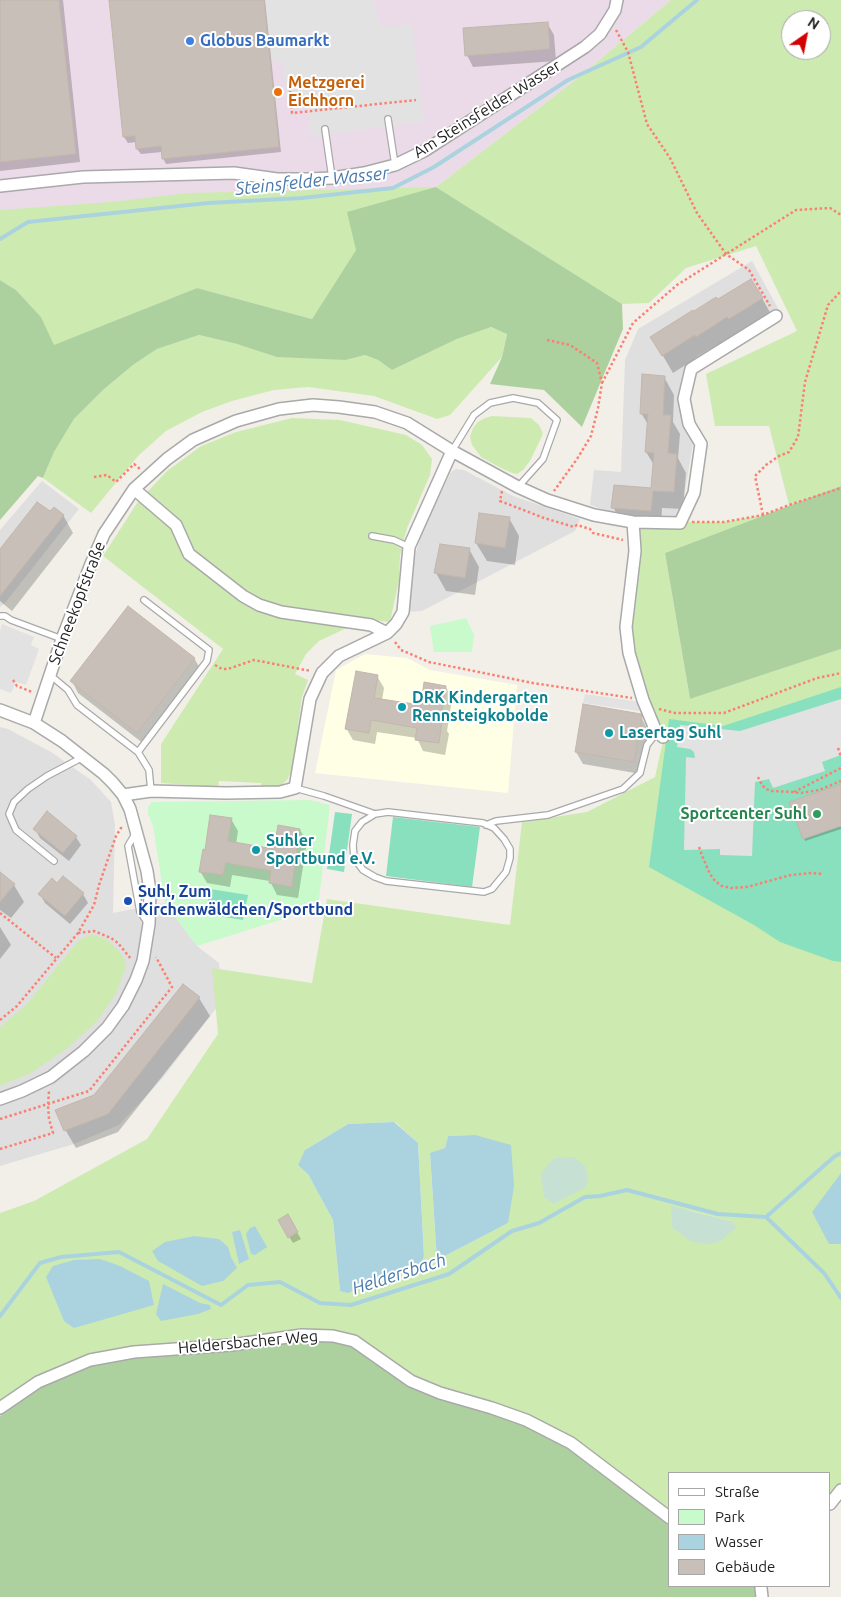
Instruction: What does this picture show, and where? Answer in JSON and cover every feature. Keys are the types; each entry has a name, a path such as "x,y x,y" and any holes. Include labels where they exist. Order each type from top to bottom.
{"street":[{"name":"Am Steinsfelder Wasser","path":"0,186 102,176 234,174 277,179 332,178 364,173 395,165 424,150 585,47 600,34 615,10 617,0"},
{"path":"680,523 694,493 701,444 689,424 684,399 692,369 776,316"},
{"name":"Schneekopfstraße","path":"34,723 62,639 104,534 134,489 167,459 202,436 236,421 279,409 313,405 375,412 407,424 505,480 547,500 594,515 632,522 680,523"},
{"path":"122,795 151,791 280,792 295,788 310,699 322,673 339,656 386,633 396,624 403,612 409,547 452,451"},
{"path":"134,489 176,525 189,554 243,596 259,605 281,612 371,625 386,633"},
{"path":"632,522 635,551 626,627 629,653 645,705 660,734"},
{"path":"0,710 34,723 62,741 104,774 122,795 130,809 136,829 150,891 149,924 143,961 123,1006 107,1028 84,1051 51,1077 0,1099"},
{"name":"Heldersbacher Weg","path":"0,1408 38,1382 90,1360 134,1352 231,1345 302,1335 333,1336 354,1341 411,1381 440,1393 526,1420 571,1443 668,1516"},
{"path":"831,1503 841,1490"}],"lane":[{"path":"388,119 395,165"},
{"path":"326,129 332,178"},
{"path":"452,451 474,415 490,403 513,398 538,403 557,420 543,459 518,487"},
{"path":"372,536 394,540 409,547"},
{"path":"138,752 208,660 209,650 144,600"},
{"path":"0,616 62,639"},
{"path":"50,675 68,690 77,705 138,752 149,770 151,791"},
{"path":"486,825 496,821 548,815 623,789 640,773 647,746 660,734"},
{"path":"54,861 16,830 9,814 14,802 28,789 47,776 83,757"},
{"path":"295,788 375,814"},
{"path":"388,812 486,825 494,828 510,849 510,858 506,872 492,889 484,892 386,881 375,877 362,870 354,858 353,845 355,831 362,822 375,814 388,812"}],"path":[{"path":"609,19 628,52 647,124 670,158 696,213 726,254 749,270 776,316"},
{"path":"290,91 292,113 416,100"},
{"path":"547,500 591,436 602,383 632,323 677,285 796,210 830,208 841,215"},
{"path":"763,515 755,476 766,465 789,452 798,437 805,382 828,305 841,291"},
{"path":"547,340 570,345 596,363 602,383"},
{"path":"94,477 107,474 116,482 134,464"},
{"path":"505,480 500,501 574,527 577,525 590,529 593,533 634,543"},
{"path":"680,523 724,522 763,515 841,488"},
{"path":"386,633 401,650 430,662 675,712 724,713 817,678 841,672"},
{"path":"208,660 222,669 228,669 254,660 322,673"},
{"path":"13,680 17,686 44,696"},
{"path":"838,748 841,757"},
{"path":"792,792 841,768"},
{"path":"758,777 762,785 772,791 801,793 819,790 841,781"},
{"path":"0,1020 17,1006 78,933 94,906 99,885 116,836 121,828 136,829"},
{"path":"700,847 703,858 716,881 722,886 731,888 747,887 810,873 823,874"},
{"path":"0,913 56,958"},
{"path":"78,933 94,931 111,938 118,943 140,970"},
{"path":"0,1149 53,1134 48,1105 51,1077"}],"shaded area":[{"path":"0,0 671,0 579,77 436,187 0,246"},
{"path":"265,0 374,0 381,27 412,24 424,121 311,137 307,96 287,98 282,61 271,61"},
{"path":"752,261 779,310 697,356 683,372 679,402 682,423 693,443 683,504 676,518 618,515 590,505 594,470 621,472 625,360 638,329"},
{"path":"456,469 464,470 513,496 580,519 575,531 422,611 406,612 415,556 422,531 451,472"},
{"path":"42,481 79,509 0,607 0,530"},
{"path":"2,624 34,637 31,645 39,649 26,685 16,682 11,693 0,689 0,631"},
{"path":"365,654 407,658 430,670 517,685 508,793 315,773 336,670"},
{"path":"585,694 640,702 639,711 583,703"},
{"path":"841,699 841,755 822,762 825,771 773,788 769,779 755,782 752,856 720,855 720,849 684,850 686,757 695,758 694,752 690,749 677,747 680,725 740,731"},
{"path":"0,727 8,729 51,752 91,780 111,802 115,825 113,913 165,903 197,946 219,963 221,1002 162,1079 119,1125 74,1144 0,1166"},
{"path":"574,1157 585,1166 588,1176 586,1187 554,1204 544,1197 541,1174 554,1158"},
{"path":"671,1206 731,1221 737,1227 719,1242 706,1244 690,1241 672,1227"}],"green space":[{"path":"671,0 841,0 841,486 665,553 690,699 841,649 841,1490 831,1503 831,1472 668,1472 668,1518 41,1387 0,1416 0,1213 34,1201 147,1139 218,1034 212,968 312,983 327,899 510,925 522,822 587,812 655,777 665,732 655,729 629,653 633,522 724,522 763,515 789,505 769,426 715,426 706,374 797,331 756,246 686,268 649,303 622,304 436,187 579,77","holes":["395,1122 418,1143 424,1257 419,1266 340,1291 333,1220 308,1174 305,1150 348,1124","475,1135 508,1223 437,1260 430,1154 445,1148 448,1136","672,1207 731,1221 719,1242"]},
{"path":"436,187 356,250 312,319 197,288 53,346 41,317 16,290 0,280 0,210 111,202 189,193"},
{"path":"436,187 622,304 623,329 582,427 544,390 490,384 502,357 507,334 491,327 457,339 392,370 378,360 365,355 346,360 277,357 237,344 199,335 157,349 133,365 103,390 74,419 54,452 43,478 38,476 0,520 0,280 16,290 41,317 54,345 197,288 312,319 356,250 347,212"},
{"path":"490,327 507,333 502,357 450,415 437,419 374,396 308,387 274,390 232,401 202,412 166,431 138,456 91,513 43,478 54,452 74,419 103,390 133,365 157,349 199,335 237,344 346,360 365,355 378,360 392,370 457,339"},
{"path":"492,416 531,418 539,425 542,431 543,434 530,461 517,474 481,457 472,445 470,437 473,428 478,422"},
{"path":"292,418 340,420 406,435 422,445 432,459 430,475 407,528 400,555 399,580 390,622 354,618 351,626 319,641 306,654 295,674 308,680 302,697 292,770 287,780 277,789 261,789 261,783 219,781 218,787 161,783 161,744 223,649 103,556 137,503 167,471 201,446 236,432"},
{"path":"841,486 841,649 690,699 665,553"},
{"path":"466,618 474,635 472,652 434,652 430,626"},
{"path":"841,687 841,962 833,961 780,942 754,925 649,867 669,719 723,726"},
{"path":"310,800 330,805 318,908 197,946 165,903 153,826 148,814 148,807 152,802"},
{"path":"335,812 352,814 344,872 327,869"},
{"path":"393,817 480,827 472,887 386,876"},
{"path":"210,889 248,895 243,920 206,914"},
{"path":"92,934 109,941 123,956 126,966 116,994 97,1021 69,1047 31,1073 0,1086 0,1027 26,1005 79,940"},
{"path":"302,1335 354,1341 411,1381 492,1408 571,1443 668,1516 668,1587 758,1587 762,1597 0,1597 0,1416 41,1387 90,1360"}],"water":[{"path":"394,1122 418,1143 424,1257 419,1266 348,1293 340,1291 333,1220 308,1174 298,1165 305,1150 348,1124"},
{"path":"475,1135 511,1145 514,1186 508,1223 437,1260 430,1153 445,1148 448,1136"},
{"path":"841,1173 841,1244 829,1244 812,1212"},
{"path":"255,1226 267,1247 255,1255 251,1254 246,1234 250,1228"},
{"path":"240,1230 249,1259 239,1264 232,1232"},
{"path":"194,1236 219,1239 228,1247 237,1268 223,1281 202,1286 158,1261 152,1251 165,1242"},
{"path":"100,1259 120,1266 149,1281 154,1305 74,1328 64,1321 46,1277 53,1266 74,1260"},
{"path":"163,1284 200,1303 210,1305 211,1309 198,1314 161,1321 156,1314"}],"building":[{"path":"0,0 59,0 76,154 0,162"},
{"path":"109,0 264,0 279,147 162,159 161,146 136,149 135,136 123,137"},
{"path":"548,22 550,49 465,56 463,28"},
{"path":"751,279 763,298 729,319 727,317 696,337 695,335 662,356 650,337 693,310 716,297 718,299"},
{"path":"642,374 665,376 663,415 671,415 668,453 677,454 674,492 653,491 651,511 611,508 614,485 651,488 654,453 645,452 648,414 640,414"},
{"path":"37,502 50,511 54,507 64,515 0,596 0,549"},
{"path":"479,513 510,517 505,548 475,543"},
{"path":"440,544 470,548 465,578 434,573"},
{"path":"128,606 195,658 137,733 70,681"},
{"name":"DRK Kindergarten Rennsteigkobolde","path":"356,671 378,675 374,698 421,705 424,682 446,686 440,721 442,721 439,743 415,740 417,728 371,720 369,733 345,729"},
{"name":"Lasertag Suhl","path":"583,704 641,714 634,762 575,752"},
{"name":"Sportcenter Suhl","path":"841,784 841,826 803,839 789,802"},
{"path":"47,811 77,836 63,853 33,829"},
{"name":"Suhler Sportbund e.V.","path":"210,815 232,818 228,841 274,849 278,825 300,829 292,887 269,883 271,871 226,863 223,875 199,872 203,849 205,850"},
{"path":"0,872 15,884 0,902"},
{"path":"63,876 84,893 65,916 38,894 52,878 57,883"},
{"path":"183,984 200,997 108,1114 64,1131 55,1110 94,1095"},
{"path":"288,1214 298,1232 288,1238 278,1220"}],"waterway":[{"name":"Steinsfelder Wasser","path":"0,239 28,222 208,203 302,198 393,188 434,167 568,80 641,47 697,0"},
{"name":"Heldersbach","path":"0,1316 40,1263 61,1257 119,1252 221,1305 248,1285 280,1282 320,1303 351,1305 449,1274 512,1231 539,1223 585,1197 627,1190 718,1214 766,1217 835,1156 841,1153"},
{"path":"766,1217 824,1273 841,1298"}],"place":[{"name":"Globus Baumarkt","path":"190,41"},
{"name":"Metzgerei Eichhorn","path":"278,92"},
{"name":"DRK Kindergarten Rennsteigkobolde","path":"402,707"},
{"name":"Lasertag Suhl","path":"609,733"},
{"name":"Sportcenter Suhl","path":"817,814"},
{"name":"Suhler Sportbund e.V.","path":"256,850"},
{"name":"Suhl, Zum Kirchenwäldchen/Sportbund","path":"128,901"}]}
